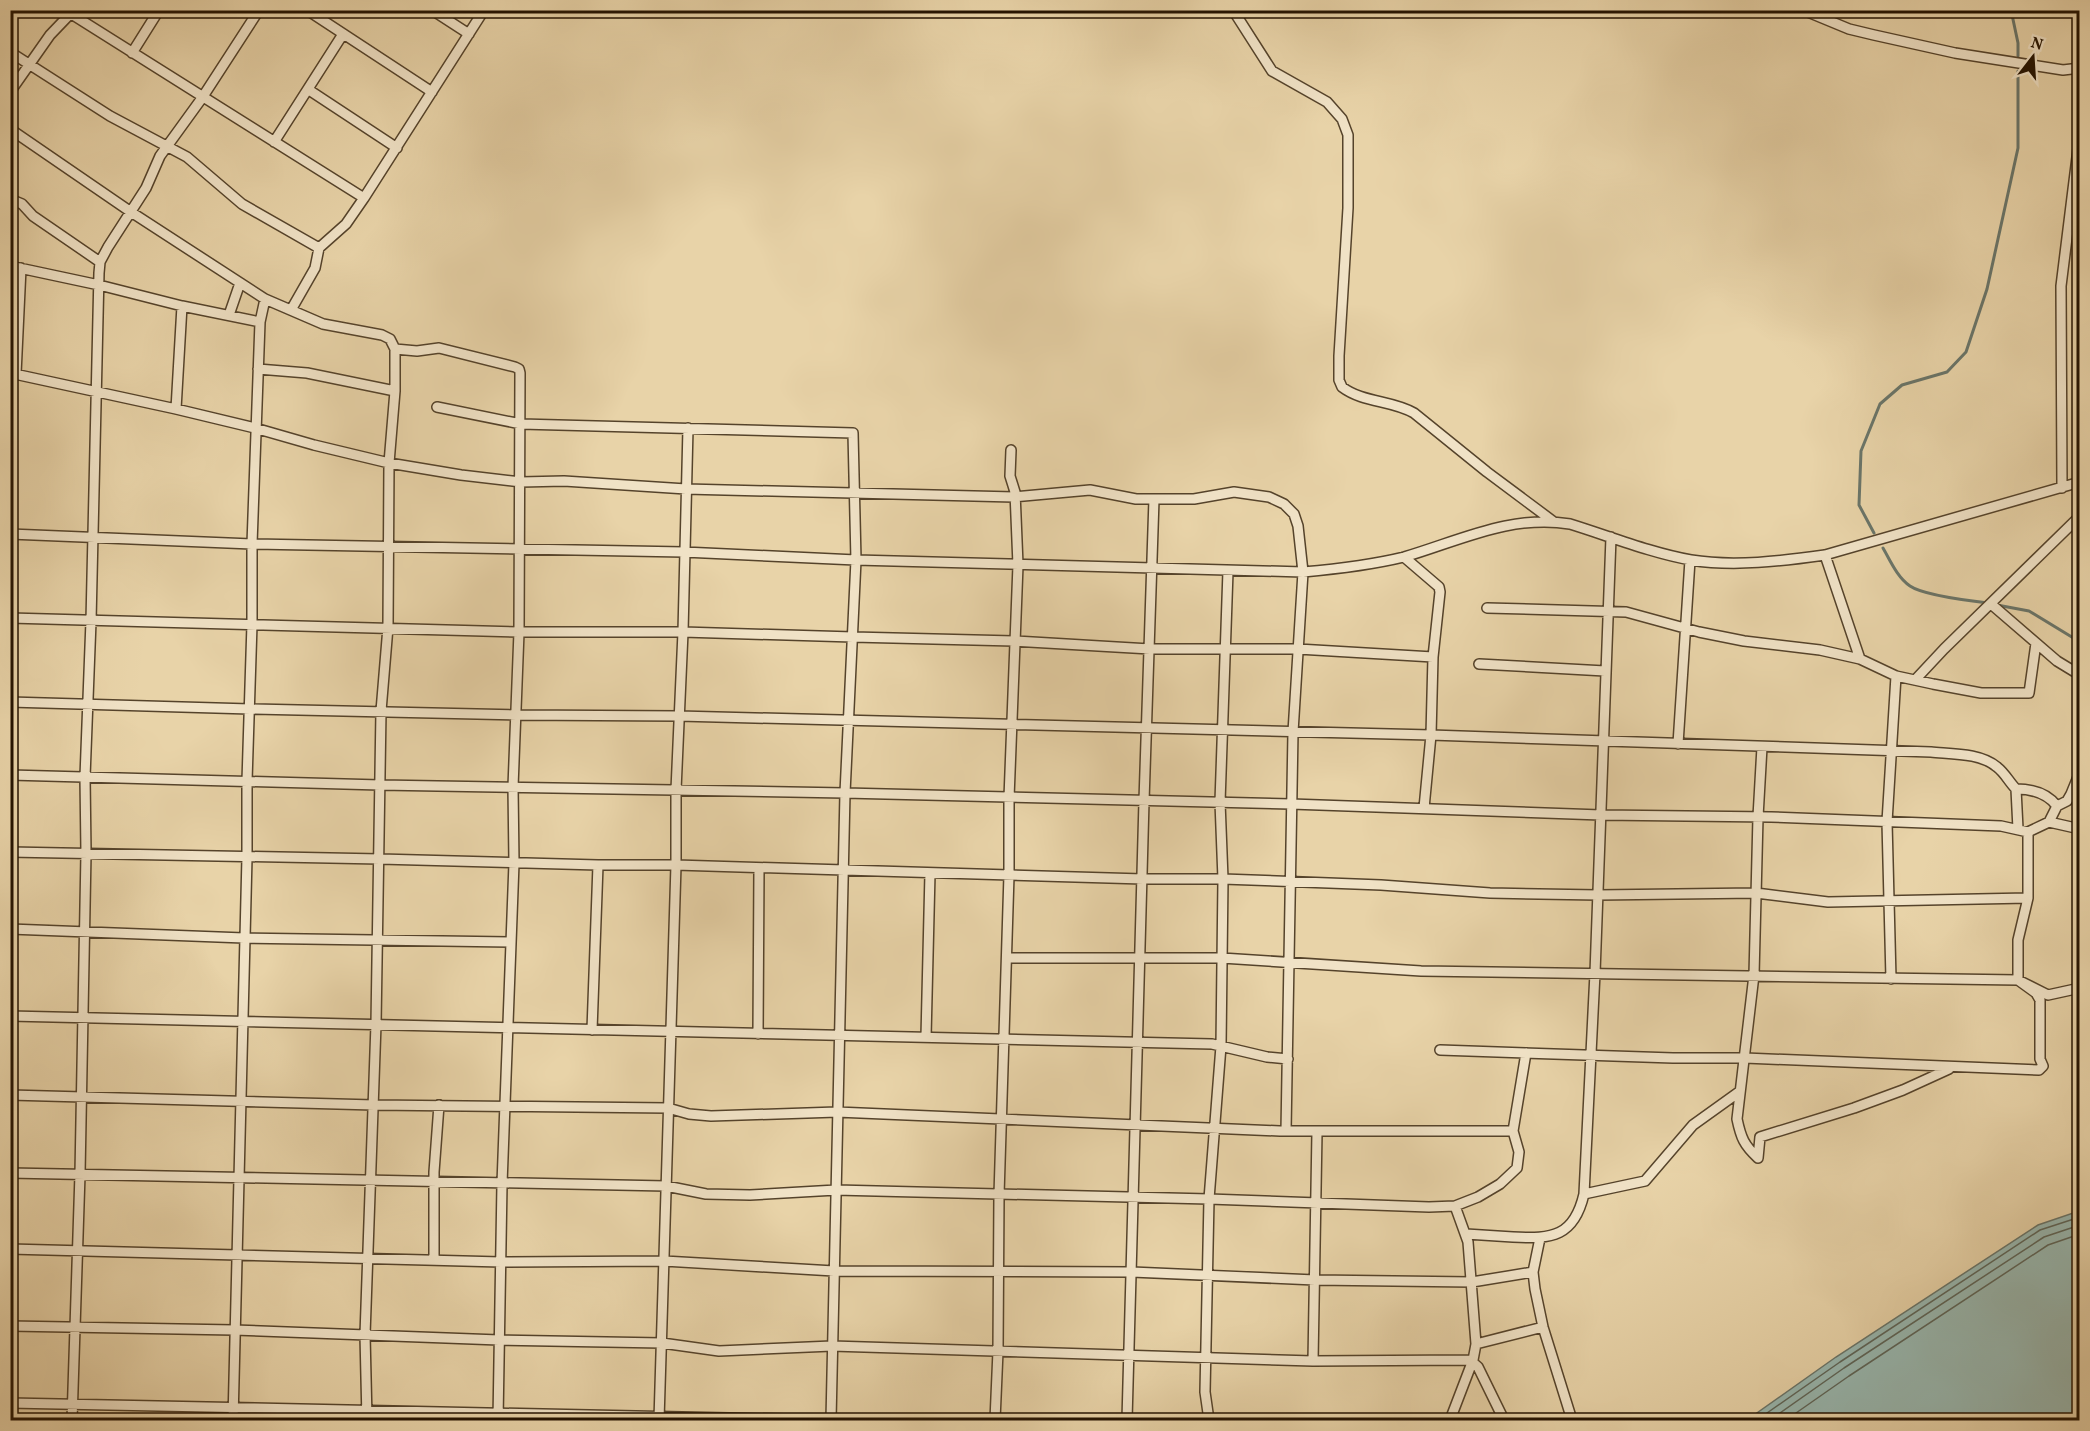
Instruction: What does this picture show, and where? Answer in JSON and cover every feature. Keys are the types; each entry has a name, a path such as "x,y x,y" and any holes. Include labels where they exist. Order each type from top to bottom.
{"street":[{"path":"132,53 159,10"},
{"path":"72,1420 80,1174 86,777 100,262 131,212 167,146 202,98 259,10"},
{"path":"308,10 432,92"},
{"path":"432,10 469,34"},
{"path":"291,310 315,268 319,249 346,224 364,198 484,10"},
{"path":"1233,10 1272,71 1327,102 1342,119 1348,135 1348,208 1339,356 1339,380 1342,387 1361,397 1414,412 1487,472 1554,522"},
{"path":"1803,10 1848,29 1955,53 2063,70 2079,68"},
{"path":"10,92 50,35 70,12 202,98 364,198"},
{"path":"274,142 343,34"},
{"path":"10,52 110,116 186,157 242,204 319,249"},
{"path":"309,90 397,148"},
{"path":"10,129 131,212 265,298 323,324 382,335 390,339 395,349 395,391 389,463 388,627 381,711 374,1105 369,1181 365,1335 367,1416"},
{"path":"2062,488 2061,292 2079,133"},
{"path":"10,199 22,204 33,216 100,262"},
{"path":"10,266 260,322"},
{"path":"21,268 13,373 176,409 389,463 521,482 564,481 686,489 1014,497 1090,490 1136,499 1194,500 1234,492 1269,497 1284,504 1294,514 1296,520 1303,572 1293,732 1286,1131"},
{"path":"229,315 240,283"},
{"path":"233,1420 255,428 260,322 265,298"},
{"path":"176,409 182,306"},
{"path":"395,349 417,351 439,348 519,369 521,424 519,632 513,787 514,863 502,1184 498,1417"},
{"path":"258,369 307,373 395,391"},
{"path":"10,1403 234,1408 367,1416 830,1420 845,870 845,793 856,560 853,433 521,424 437,407"},
{"path":"659,1419 688,428"},
{"path":"995,1420 1009,798 1018,565 1015,492 1010,476 1011,450"},
{"path":"10,534 252,543 684,552 856,560 1303,572 1336,569 1404,557 1476,532 1514,524 1554,522 1570,524 1690,560 1725,562 1791,560 1825,555 2079,482"},
{"path":"1128,1420 1154,499"},
{"path":"1915,680 2079,516"},
{"path":"1466,1234 1539,1238 1554,1236 1566,1230 1575,1218 1584,1194 1595,973 1611,537"},
{"path":"1825,555 1860,659"},
{"path":"1404,557 1439,587 1440,597 1432,657 1431,735 1424,808"},
{"path":"1678,744 1690,560"},
{"path":"1209,1420 1205,1392 1205,1357 1209,1199 1221,1046 1223,879 1220,802 1228,571"},
{"path":"1991,604 2057,661 2079,675"},
{"path":"1487,608 1626,612 1684,628 1744,640 1820,650 1860,659 1896,676 1980,693 2027,694 2031,689 2037,643"},
{"path":"10,618 519,632 683,632 853,636 1014,641 1150,649 1298,649 1432,657"},
{"path":"1479,664 1605,671"},
{"path":"1891,979 1887,822 1896,676"},
{"path":"10,702 1431,735 1931,752 1974,756 1992,763 2000,769 2007,781 2016,789 2039,793 2048,797 2057,806"},
{"path":"1762,747 1754,975 1737,1119 1740,1136 1747,1148 1758,1158 1760,1137 1823,1119 1896,1093 1952,1067"},
{"path":"10,775 1220,802 1601,815 1758,817 2001,826 2028,832 2049,822 2057,806 2067,801 2079,772"},
{"path":"2016,789 2018,829"},
{"path":"2049,822 2079,829"},
{"path":"2018,980 2018,940 2028,898 2028,832"},
{"path":"10,852 380,858 1143,879 1223,879 1381,885 1490,893 1598,895 1756,892 1828,902 2028,898"},
{"path":"592,1030 598,865"},
{"path":"758,1034 759,868"},
{"path":"926,1037 930,873"},
{"path":"10,929 244,938 511,942"},
{"path":"1007,958 1222,958 1421,971 2018,980 2048,995 2079,988"},
{"path":"1440,1050 1673,1058 1745,1058 2039,1070 2043,1066 2040,1059 2040,1000 2036,993 2018,980"},
{"path":"10,1016 1138,1042 1221,1046 1267,1057 1288,1059"},
{"path":"10,1173 666,1186 706,1194 750,1195 836,1190 1315,1202 1398,1207 1455,1206 1478,1197 1500,1184 1517,1168 1519,1152 1514,1131 1526,1053"},
{"path":"1584,1194 1645,1181 1693,1125 1739,1092"},
{"path":"10,1095 374,1105 668,1108 689,1114 711,1116 837,1112 1317,1132 1514,1131"},
{"path":"434,1259 434,1182 439,1105"},
{"path":"1313,1360 1317,1132"},
{"path":"1450,1420 1473,1360 1476,1344 1466,1234 1455,1206"},
{"path":"1539,1238 1533,1272 1544,1327 1572,1420"},
{"path":"10,1249 501,1262 664,1261 834,1271 1132,1272 1315,1280 1472,1282 1533,1272"},
{"path":"10,1326 234,1330 499,1340 662,1343 719,1351 832,1346 1313,1360 1473,1360"},
{"path":"1476,1344 1544,1327"},
{"path":"1473,1360 1504,1420"}],"water":[{"path":"2079,1211 2079,1420 1747,1420 1836,1357 2038,1225"}],"waterway":[{"path":"2011,10 2018,43 2018,56"},
{"path":"1874,533 1859,505 1861,451 1880,404 1902,385 1947,372 1966,352 1987,289 2018,148 2018,71"},
{"path":"1883,548 1898,573 1910,586 1936,595 1988,603"},
{"path":"1997,605 2029,611 2080,642"}]}
